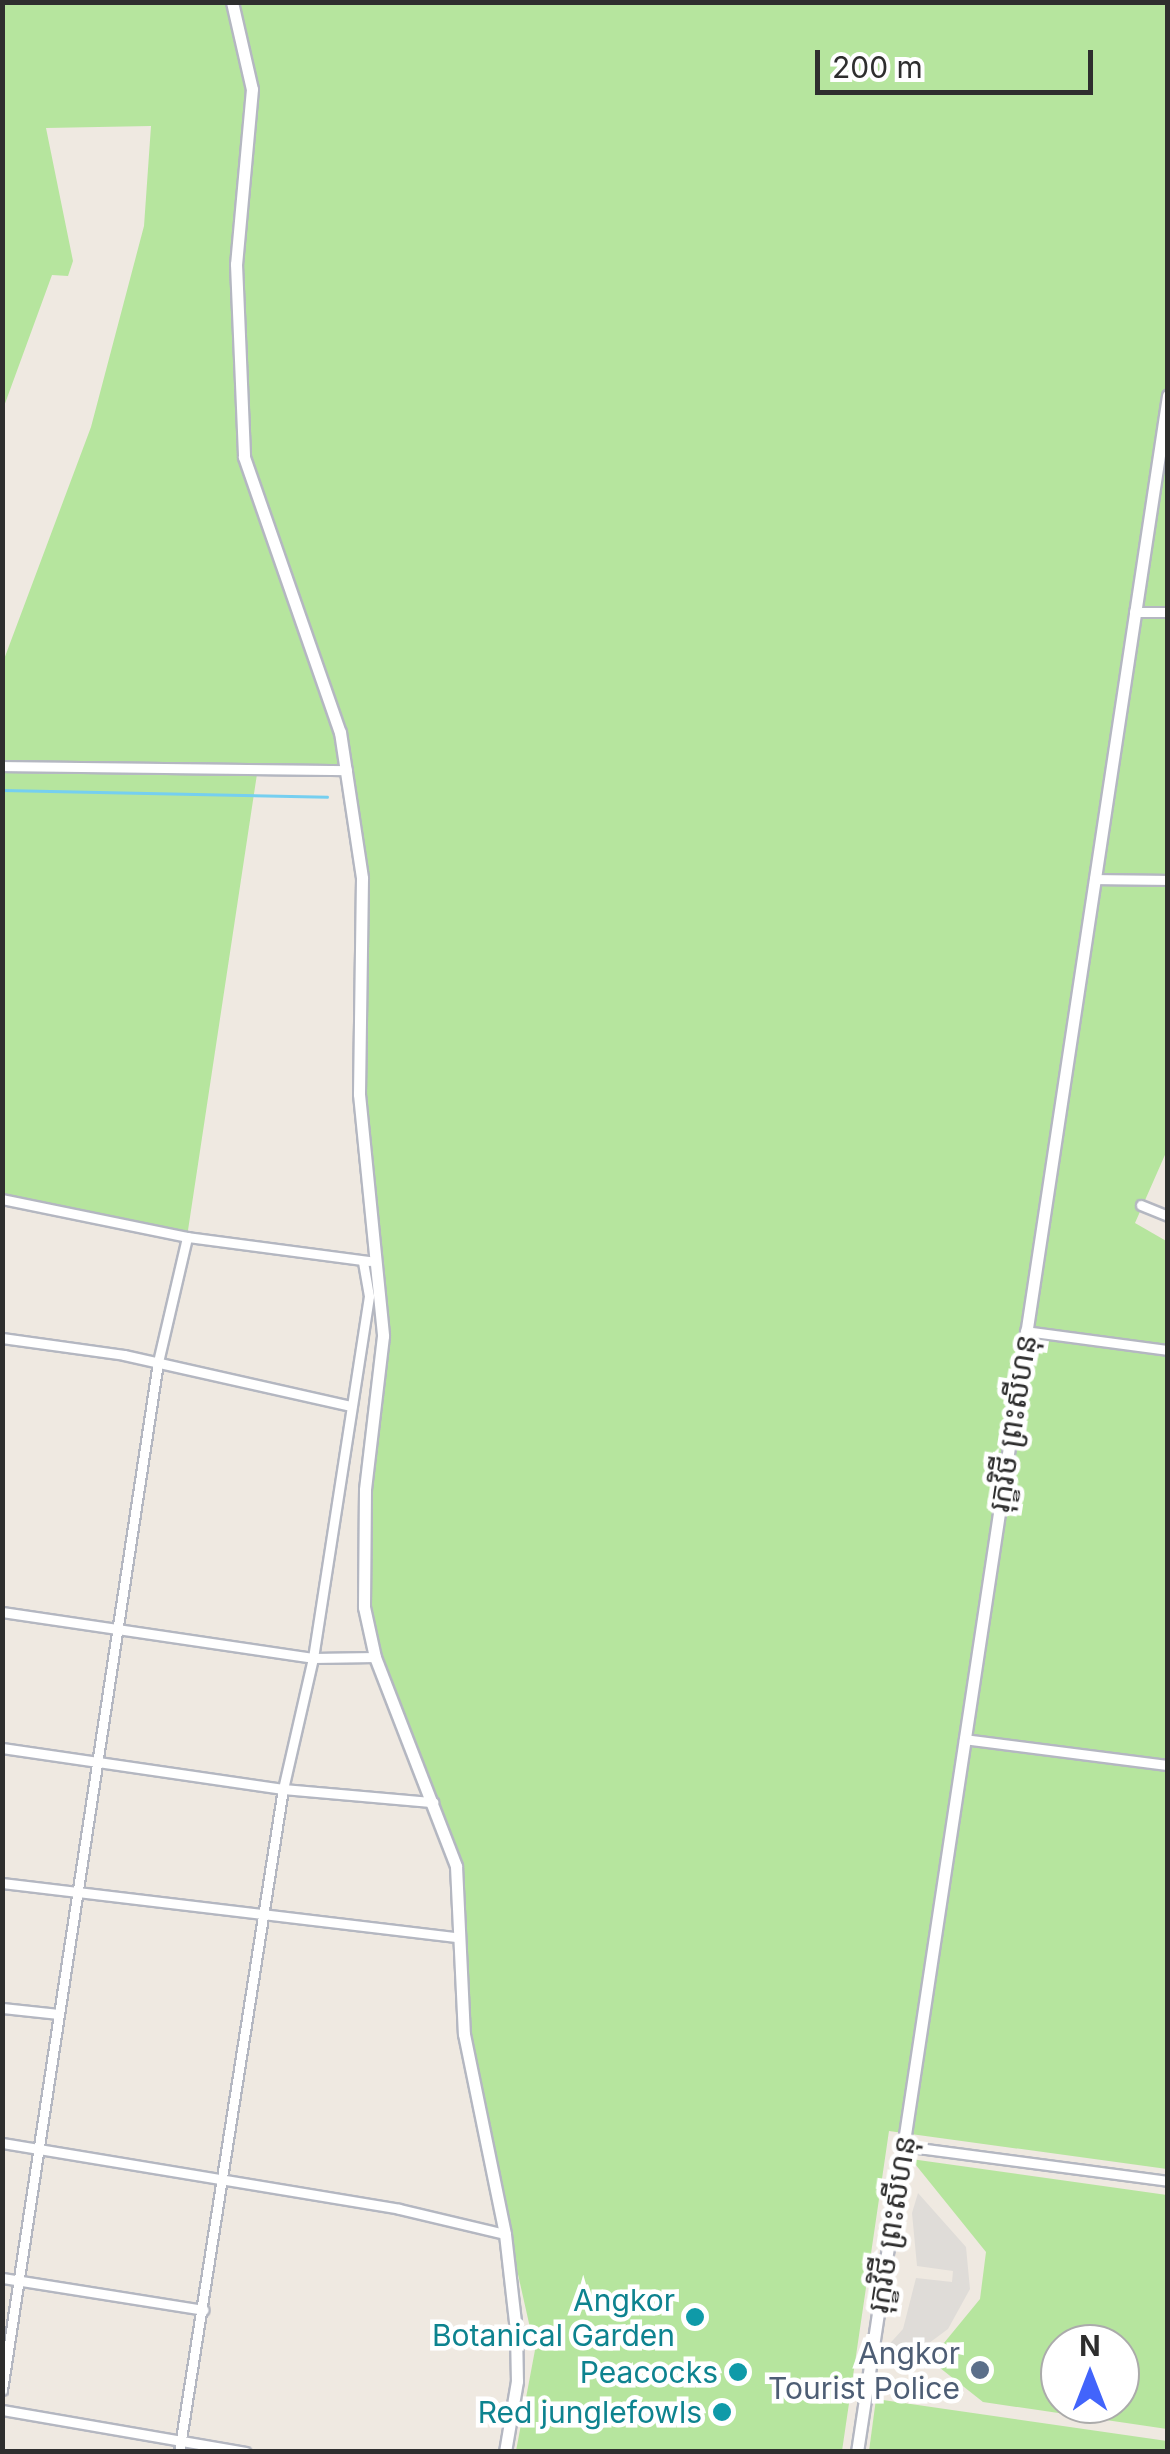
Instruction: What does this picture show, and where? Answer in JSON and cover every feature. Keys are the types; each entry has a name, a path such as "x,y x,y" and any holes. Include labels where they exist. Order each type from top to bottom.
{"main road":[{"path":"232,2 252,89 236,264 244,456 326,685 347,770 365,925 360,1094 382,1336 372,1428 364,1606 375,1657 456,1866 456,1938 464,2034 505,2234 518,2358 505,2452"},
{"name":"រុក្ខវិថី ព្រះសីហនុ","path":"857,2452 1168,394"}],"street":[{"path":"1134,612 1168,612"},
{"path":"2,766 347,770"},
{"path":"1094,879 1168,880"},
{"path":"3,1199 187,1238 363,1262 377,1259"},
{"path":"1141,1205 1168,1216"},
{"path":"2,2390 22,2281 36,2148 82,1894 98,1758 158,1362 187,1238"},
{"path":"178,2452 284,1789 313,1658 369,1296 363,1262"},
{"path":"1026,1331 1168,1350"},
{"path":"2,1338 158,1362 351,1406"},
{"path":"349,1422 372,1428"},
{"path":"2,1612 313,1658 375,1657"},
{"path":"964,1739 1168,1765"},
{"path":"2,1748 98,1758 284,1789 434,1802"},
{"path":"2,1883 456,1938"},
{"path":"2,2008 59,2014"},
{"path":"2,2143 400,2208 505,2234"},
{"path":"903,2146 1168,2181"},
{"path":"2,2278 203,2310"},
{"path":"2,2410 244,2452"}],"green space":[{"path":"3,3 1167,3 1168,1148 1135,1223 1168,1242 1167,2169 889,2131 842,2451 516,2451 535,2350 464,2034 456,1866 367,1631 365,1490 383,1336 359,1094 365,925 346,770 257,774 187,1237 3,1199 3,662 91,427 144,226 151,126 46,128 73,261 68,276 52,275 3,409"},
{"path":"911,2159 1167,2195 1167,2429 1133,2424 1140,2424 1140,2324 1040,2324 1040,2410 983,2402 930,2360 980,2299 986,2252"},
{"path":"876,2399 1167,2441 1167,2451 869,2451"}],"shaded area":[{"path":"918,2193 966,2247 970,2289 948,2329 894,2369 884,2350 903,2329 916,2278 952,2282 953,2271 917,2266 912,2213"}],"waterway":[{"path":"2,790 327,797"}],"place":[{"name":"Angkor Botanical Garden","path":"695,2317"},
{"name":"Angkor Tourist Police","path":"980,2370"},
{"name":"Peacocks","path":"738,2372"},
{"name":"Red junglefowls","path":"722,2412"}]}
